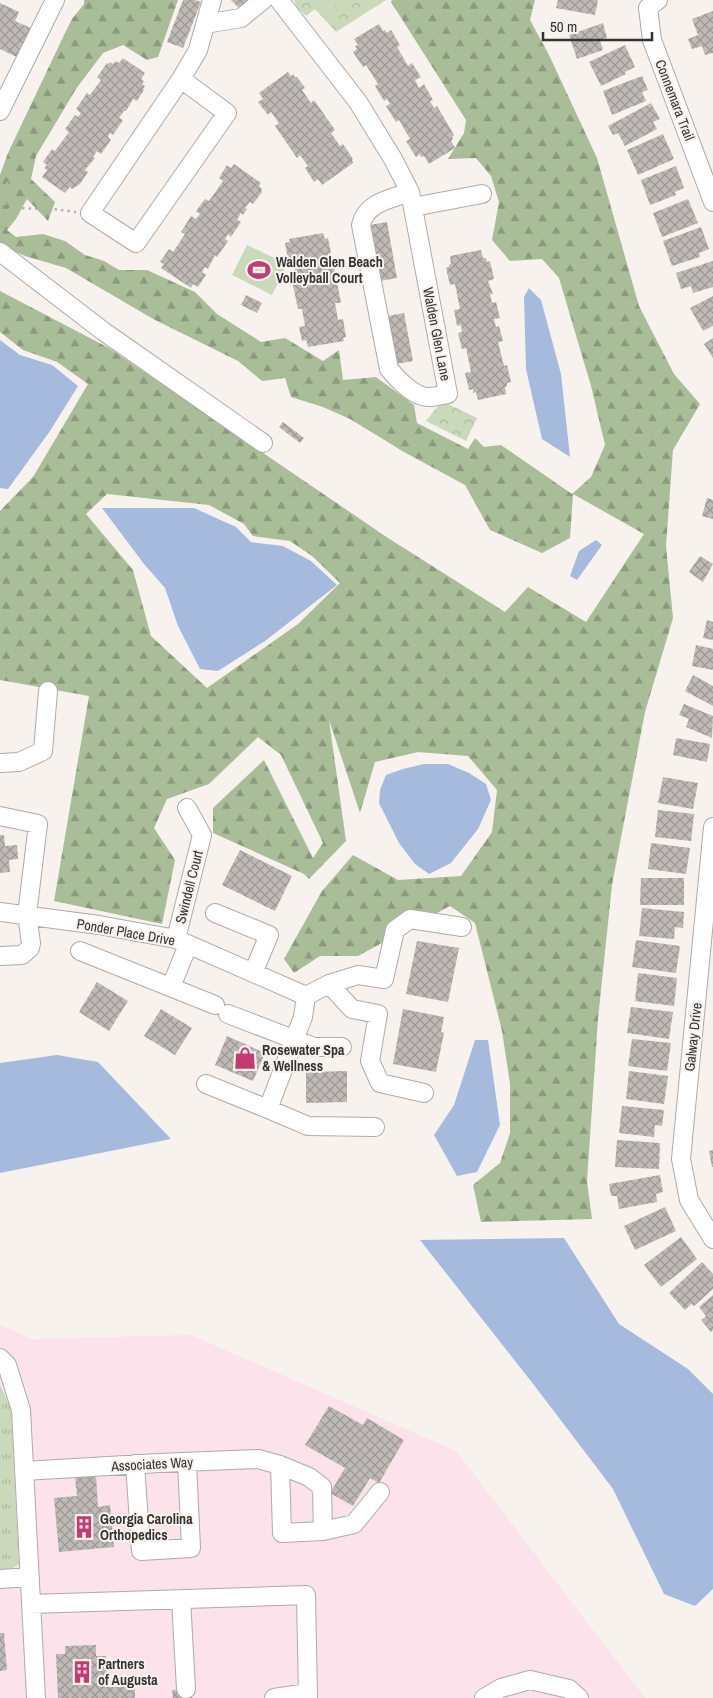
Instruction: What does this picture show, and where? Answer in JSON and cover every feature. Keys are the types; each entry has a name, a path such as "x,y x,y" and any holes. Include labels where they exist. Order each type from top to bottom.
{"street":[{"path":"2,102 53,0"},
{"path":"182,79 227,113 136,243 90,213 182,79 198,50 212,0"},
{"path":"205,24 241,18 263,0"},
{"name":"Walden Glen Lane","path":"279,0 358,102 393,159 411,200 448,394 426,397 410,389 397,379 389,369 362,225 363,219 371,208 411,200 482,194"},
{"name":"Connemara Trail","path":"658,0 648,8 652,40 713,202"},
{"path":"0,252 103,330 263,443"},
{"path":"0,763 19,762 43,751 48,691"},
{"name":"Swindell Court","path":"171,987 182,942 202,835 186,808"},
{"path":"0,816 38,824 27,915 30,948 22,955 0,956"},
{"name":"Galway Drive","path":"713,827 681,1160 689,1200 713,1240"},
{"name":"Ponder Place Drive","path":"0,912 99,926 182,942 306,996"},
{"path":"215,913 269,935 253,973"},
{"path":"268,1109 303,1018 306,996 329,984 358,975 384,979 395,930 410,919 462,927"},
{"path":"80,951 171,987 314,1048 342,1047"},
{"path":"329,984 352,1009 378,1014 370,1061 380,1083 424,1093"},
{"path":"206,1084 308,1126 375,1127"},
{"path":"0,1358 7,1365 21,1410 36,1698"},
{"name":"Associates Way","path":"24,1471 258,1459 280,1465 309,1477 322,1487 323,1531"},
{"path":"135,1464 140,1551 191,1548 187,1462"},
{"path":"280,1465 282,1533 323,1531 354,1524 380,1492"},
{"path":"0,1579 30,1577"},
{"path":"31,1604 306,1595 308,1695 274,1698"},
{"path":"181,1599 186,1688"},
{"path":"484,1698 501,1688 530,1680 569,1689 579,1698"}],"path":[{"path":"0,181 9,184 8,191 1,198 10,208 54,209 90,213"}],"shaded area":[{"path":"0,1325 31,1339 191,1335 456,1451 645,1698 0,1698"}],"green space":[{"path":"84,0 178,0 158,57 147,60 123,45 103,53 76,89 36,156 31,179 55,202 48,221 27,199 16,219 7,230 16,237 43,234 65,241 85,255 104,261 119,270 147,270 195,292 217,314 261,342 285,338 323,361 339,350 343,380 376,377 414,405 417,423 468,449 475,438 484,447 501,445 572,494 591,477 605,445 591,386 559,278 542,259 510,261 492,240 499,202 491,176 476,158 448,159 464,133 466,120 391,2 392,0 535,0 530,20 549,55 597,158 639,306 674,374 700,404 673,450 666,546 673,618 645,712 612,885 598,1019 587,1181 592,1219 481,1222 473,1185 500,1163 510,1133 510,1084 502,1031 475,923 450,906 358,956 320,956 294,973 284,959 322,891 353,855 398,880 461,876 492,832 497,790 468,756 418,752 375,762 360,813 329,720 346,841 309,879 304,874 213,833 213,808 264,760 313,858 323,843 281,755 258,737 209,784 167,799 154,828 175,860 162,924 54,901 89,696 0,680 0,511 33,477 88,384 57,362 23,350 0,332 0,291 109,348 388,538 505,612 528,587 586,622 644,534 573,494 570,538 542,553 490,530 465,485 404,452 350,419 323,407 291,397 285,378 262,381 238,361 155,320 66,268 25,256 0,245 0,175 8,153 64,35 72,19 84,4","holes":["107,494 209,505 244,524 253,536 290,541 312,556 340,583 298,624 207,688 151,636 133,570 86,514"]},
{"path":"294,0 386,0 336,32 315,9 306,16 297,7"},
{"path":"316,0 337,0 334,9 339,13 330,21 320,13"},
{"name":"Walden Glen Beach Volleyball Court","path":"247,245 287,264 272,295 232,275"},
{"path":"442,401 477,418 466,441 426,421"},
{"path":"0,1385 11,1408 19,1564 11,1569 0,1572"}],"water":[{"path":"529,288 541,300 561,374 570,457 542,439 526,369 524,297"},
{"path":"0,340 20,355 52,365 78,386 50,431 8,489 0,488"},
{"path":"102,508 194,508 236,527 251,542 283,546 311,561 337,585 265,641 218,671 200,669 178,626 165,588 144,564"},
{"path":"596,540 602,545 577,580 570,576 579,551"},
{"path":"424,764 448,764 469,773 486,784 491,800 478,829 451,863 429,874 415,864 399,843 379,803 380,790 386,775"},
{"path":"475,1040 488,1040 500,1125 477,1172 457,1176 434,1135 454,1105"},
{"path":"57,1055 98,1062 171,1139 0,1173 0,1063"},
{"path":"564,1238 619,1324 688,1369 713,1394 713,1589 695,1606 664,1594 613,1489 420,1240"}],"building":[{"path":"183,0 201,2 183,48 167,42"},
{"path":"231,0 248,0 249,1 240,9"},
{"path":"558,0 598,0 595,15 556,8"},
{"path":"0,3 19,12 15,21 33,29 19,58 0,49"},
{"path":"713,11 713,53 705,55 702,46 692,49 688,39 698,35 692,19"},
{"path":"603,23 607,38 600,40 603,50 577,59 569,35"},
{"path":"379,24 383,31 385,30 387,33 391,30 400,45 397,47 408,66 412,63 421,77 415,80 419,88 424,84 433,100 430,101 434,108 437,106 454,135 451,141 455,148 429,164 424,156 421,157 420,154 416,157 406,141 410,139 399,120 396,122 386,106 390,104 387,99 384,101 375,86 378,84 366,65 363,67 353,52 357,49 355,46 358,45 354,39"},
{"path":"625,45 635,67 625,72 626,74 601,86 589,62"},
{"path":"123,58 145,73 141,79 144,81 142,84 145,86 144,90 137,101 133,99 119,118 123,120 113,135 110,133 108,137 111,140 101,154 97,151 93,157 95,158 85,170 88,172 80,184 72,189 70,187 65,193 42,177 47,170 44,168 47,165 43,162 52,149 55,151 69,132 65,129 75,115 78,117 81,113 76,109 87,93 90,95 101,80 97,77 107,63 113,64 116,61 119,63"},
{"path":"288,72 291,76 293,74 297,77 305,88 302,90 311,103 314,100 335,130 331,133 340,146 343,144 353,159 353,163 322,185 318,179 314,182 305,168 308,166 300,155 297,158 275,126 279,123 271,112 268,115 258,102 263,99 259,93"},
{"path":"642,76 648,90 642,92 646,101 612,115 603,91"},
{"path":"651,103 660,119 653,122 657,129 625,146 618,133 613,135 608,126"},
{"path":"663,134 674,159 638,175 627,150"},
{"path":"234,164 261,183 259,186 262,192 253,204 250,202 245,208 247,209 243,215 241,213 237,220 241,222 231,237 228,234 225,239 228,241 217,257 215,255 208,269 205,267 202,272 206,275 198,287 193,284 191,288 161,268 164,264 160,262 169,249 173,252 185,234 181,232 191,216 196,219 200,214 196,211 205,199 209,201 223,181 219,178 227,165 231,168"},
{"path":"676,166 684,188 675,192 676,195 650,205 641,180"},
{"path":"688,199 698,223 662,237 653,213"},
{"path":"387,222 397,278 380,281 370,225"},
{"path":"701,227 709,249 699,253 700,257 672,266 663,241"},
{"path":"323,233 325,239 328,238 331,253 328,254 330,268 334,267 341,303 335,303 338,320 343,319 346,337 343,338 344,341 308,347 306,340 302,341 299,327 305,326 302,309 298,309 291,276 296,275 292,258 288,259 285,243 290,242 289,239"},
{"path":"481,250 483,258 486,258 487,262 490,261 494,279 488,281 493,294 490,294 492,303 496,302 500,318 494,319 496,327 499,326 503,341 498,342 504,366 507,365 511,382 507,383 505,387 506,394 478,400 476,392 473,393 473,389 469,390 465,373 471,372 466,348 462,349 458,333 462,332 461,325 457,326 454,310 460,309 455,284 450,285 446,268 451,264 450,256"},
{"path":"713,261 713,287 693,293 691,286 681,289 676,273"},
{"path":"246,295 262,303 257,313 241,305"},
{"path":"713,296 713,326 703,331 690,308"},
{"path":"404,313 413,361 396,364 388,316"},
{"path":"713,338 713,358 704,344"},
{"path":"283,422 304,438 300,443 279,427"},
{"path":"707,498 713,500 713,519 702,516"},
{"path":"700,556 713,564 703,582 689,572"},
{"path":"707,620 713,622 713,640 703,638"},
{"path":"696,645 713,649 713,670 692,666"},
{"path":"693,675 713,686 713,706 685,691"},
{"path":"684,704 713,716 712,738 686,727 689,719 679,715"},
{"path":"676,738 710,744 707,762 673,755"},
{"path":"663,777 698,783 693,809 658,803"},
{"path":"658,810 694,814 691,841 655,837"},
{"path":"0,835 4,835 5,846 17,845 18,859 9,860 10,872 0,873"},
{"path":"651,843 690,848 686,874 648,869"},
{"path":"240,850 292,876 275,911 222,885"},
{"path":"641,878 684,878 684,905 640,905"},
{"path":"642,908 684,912 683,928 675,927 674,939 639,936"},
{"path":"636,940 680,946 676,973 632,967"},
{"path":"417,941 459,948 448,1002 406,994"},
{"path":"638,973 677,978 674,1006 635,1001"},
{"path":"97,982 128,1001 109,1031 79,1012"},
{"path":"631,1007 673,1012 669,1039 627,1033"},
{"path":"161,1009 192,1028 175,1055 144,1036"},
{"path":"403,1009 444,1017 441,1032 444,1033 436,1072 393,1064"},
{"path":"227,1036 265,1053 253,1081 215,1065"},
{"path":"632,1039 671,1043 667,1071 628,1066"},
{"path":"347,1071 347,1102 306,1103 306,1072"},
{"path":"629,1071 668,1076 664,1104 626,1099"},
{"path":"622,1106 664,1110 662,1126 655,1125 654,1137 619,1133"},
{"path":"617,1140 660,1143 659,1169 615,1167"},
{"path":"713,1150 713,1167 712,1167 709,1151"},
{"path":"660,1175 663,1192 656,1194 657,1202 619,1209 617,1196 611,1196 609,1184"},
{"path":"665,1207 676,1231 635,1250 624,1226"},
{"path":"681,1237 697,1259 661,1287 644,1265"},
{"path":"702,1262 713,1274 713,1289 694,1306 691,1304 685,1310 669,1293"},
{"path":"713,1295 713,1330 711,1332 701,1320 706,1316 699,1307"},
{"path":"329,1406 363,1425 367,1418 404,1440 379,1483 370,1478 353,1506 330,1493 345,1468 305,1445"},
{"name":"Georgia Carolina Orthopedics","path":"96,1476 98,1507 110,1505 114,1547 59,1552 54,1498 77,1496 75,1477"},
{"path":"0,1633 4,1633 7,1670 0,1671"},
{"name":"Partners of Augusta","path":"96,1645 96,1656 106,1656 107,1687 135,1687 135,1698 58,1698 56,1654 65,1654 65,1646"},
{"name":"Partners of Augusta","path":"192,1689 192,1698 173,1698 172,1690"}],"place":[{"name":"Walden Glen Beach Volleyball Court","path":"259,270"},
{"name":"Rosewater Spa & Wellness","path":"245,1058"},
{"name":"Georgia Carolina Orthopedics","path":"84,1527"},
{"name":"Partners of Augusta","path":"82,1672"}]}
